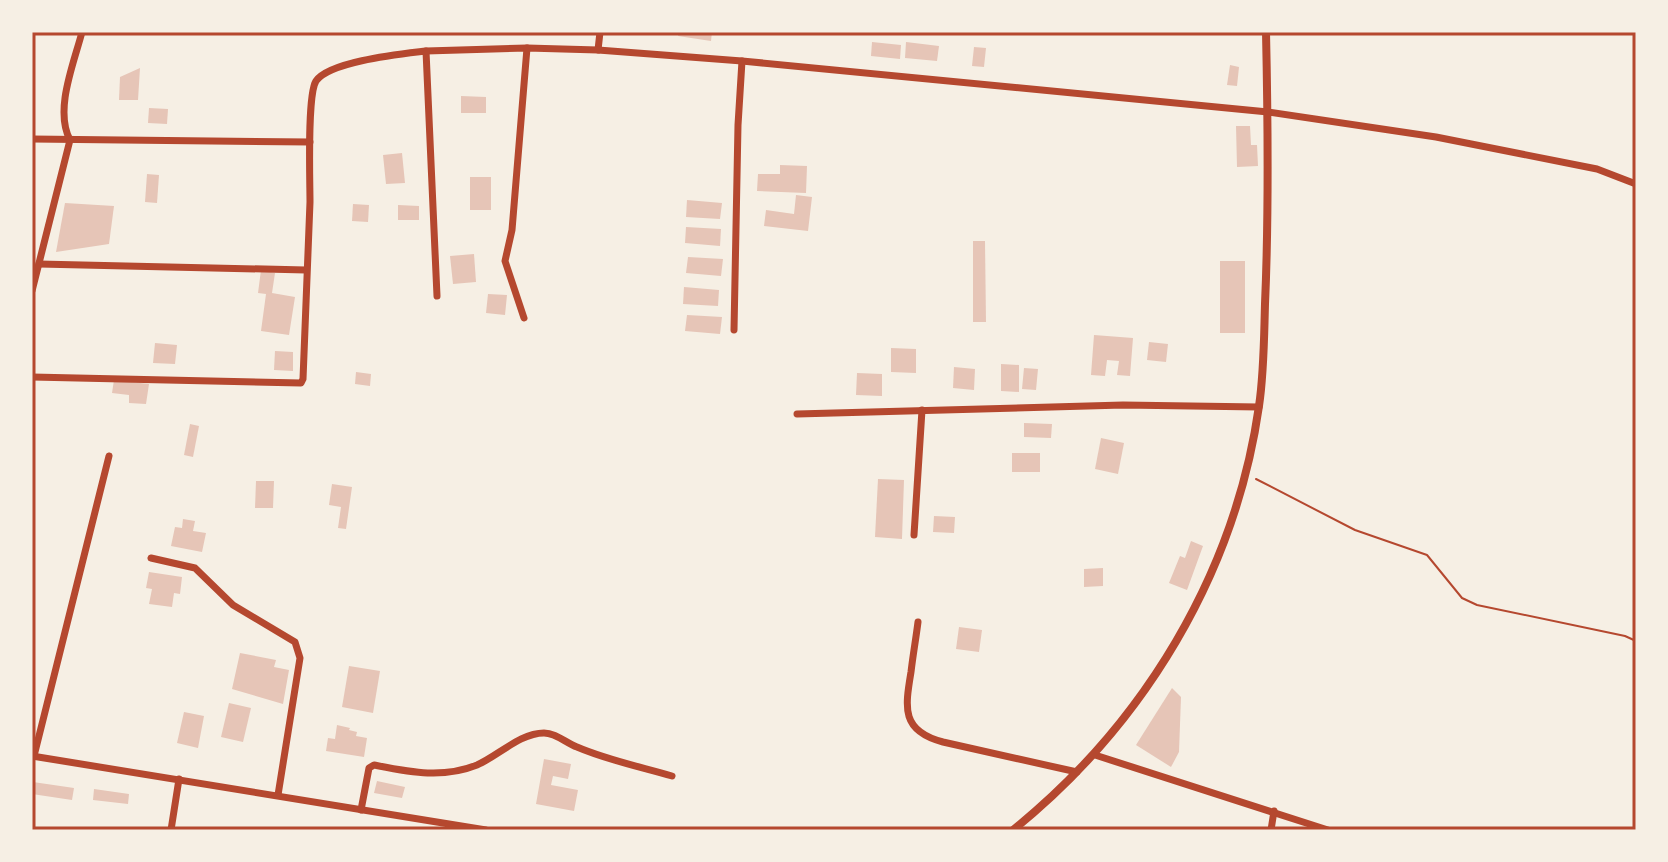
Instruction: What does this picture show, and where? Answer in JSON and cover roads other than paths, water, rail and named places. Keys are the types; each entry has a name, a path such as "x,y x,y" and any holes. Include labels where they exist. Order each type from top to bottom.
{"street":[{"path":"32,291 70,140 64,128 66,103 82,32"},
{"path":"598,50 600,32"},
{"path":"1013,830 1095,755 1135,704 1182,634 1221,549 1245,473 1259,407 1267,267 1266,32"},
{"path":"524,318 505,261 512,230 527,48"},
{"path":"32,377 299,384 303,376 310,142 315,82 324,74 357,61 426,51 527,48 598,50 1268,112 1436,137 1597,169 1636,184"},
{"path":"426,51 437,296"},
{"path":"734,330 742,61"},
{"path":"32,139 310,142"},
{"path":"39,264 306,270"},
{"path":"797,414 1123,405 1259,407"},
{"path":"914,535 922,410"},
{"path":"109,456 33,756 486,830"},
{"path":"151,558 195,568 233,605 287,636 299,649 278,795"},
{"path":"918,622 905,706 917,730 926,737 943,742 1077,772"},
{"path":"361,810 369,768 374,765 416,774 449,773 478,764 523,739 542,733 552,734 578,748 672,776"},
{"path":"1095,755 1328,830"},
{"path":"171,830 179,779"},
{"path":"1271,830 1274,811"}]}
